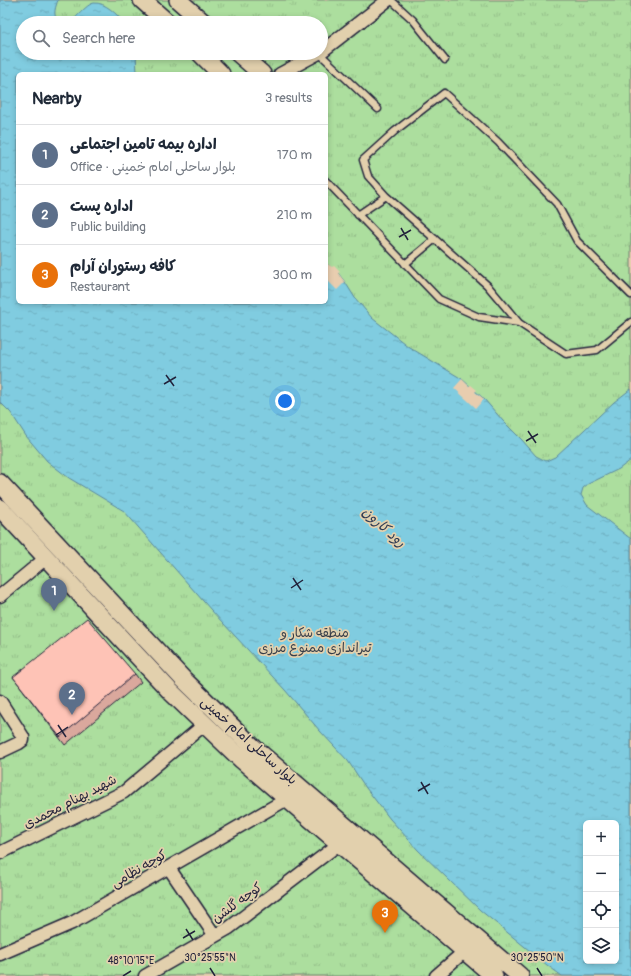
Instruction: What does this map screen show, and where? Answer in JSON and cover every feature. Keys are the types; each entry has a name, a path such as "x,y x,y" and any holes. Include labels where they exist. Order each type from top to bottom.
{"main road":[{"path":"142,0 160,16"},
{"path":"178,0 196,16"},
{"path":"207,60 219,72"},
{"path":"246,60 260,72"},
{"name":"بلوار ساحلی امام خمینی","path":"0,483 184,680 254,748 520,976"},
{"name":"بلوار ساحلی امام خمینی","path":"0,508 172,692 242,760 494,976"}],"street":[{"path":"328,47 388,0"},
{"path":"284,72 307,60"},
{"path":"0,596 46,558"},
{"path":"0,701 23,737 23,740 20,743 0,752"},
{"name":"شهید بهنام محمدی","path":"0,853 124,792 205,724"},
{"name":"کوچه نظامی","path":"0,954 72,923 287,799"},
{"name":"کوچه گلشن","path":"145,976 229,928 339,844"},
{"path":"169,868 215,936"},
{"path":"436,976 465,951"}],"lane":[{"path":"391,0 413,20 445,60"},
{"path":"327,60 378,109"},
{"path":"631,295 577,241 557,204 498,142 444,94 395,131 363,160 368,176 386,196 487,285 519,323 566,354 597,350 631,322"},
{"path":"328,183 439,299 479,317 519,323"},
{"path":"358,214 386,196"},
{"path":"405,264 435,239"}],"green space":[{"name":"منطقه شکار و تیراندازی ممنوع مرزی","path":"0,0 631,0 631,976 0,976"}],"water":[{"name":"رود کارون","path":"0,0 58,0 55,16 16,16 16,60 136,60 137,72 16,72 16,304 328,304 328,265 338,273 355,298 372,318 409,347 462,379 484,399 536,456 546,461 555,457 614,402 631,389 631,460 619,469 588,484 583,488 581,495 587,505 631,539 631,976 562,976 480,910 418,850 390,819 366,788 348,761 211,610 124,511 69,478 47,461 26,436 11,413 0,402"},
{"path":"94,3 107,7 118,16 77,16 85,8"}],"pier":[{"path":"328,264 332,267 334,266 340,272 338,273 345,282 337,290 328,281"},
{"path":"462,379 469,386 471,385 477,390 475,392 484,399 476,408 454,388"}],"building":[{"path":"87,618 135,674 60,737 13,677"}],"place":[{"name":"اداره بیمه تامین اجتماعی","path":"54,611"},
{"name":"اداره پست","path":"72,715"},
{"name":"کافه رستوران آرام","path":"385,933"}]}
